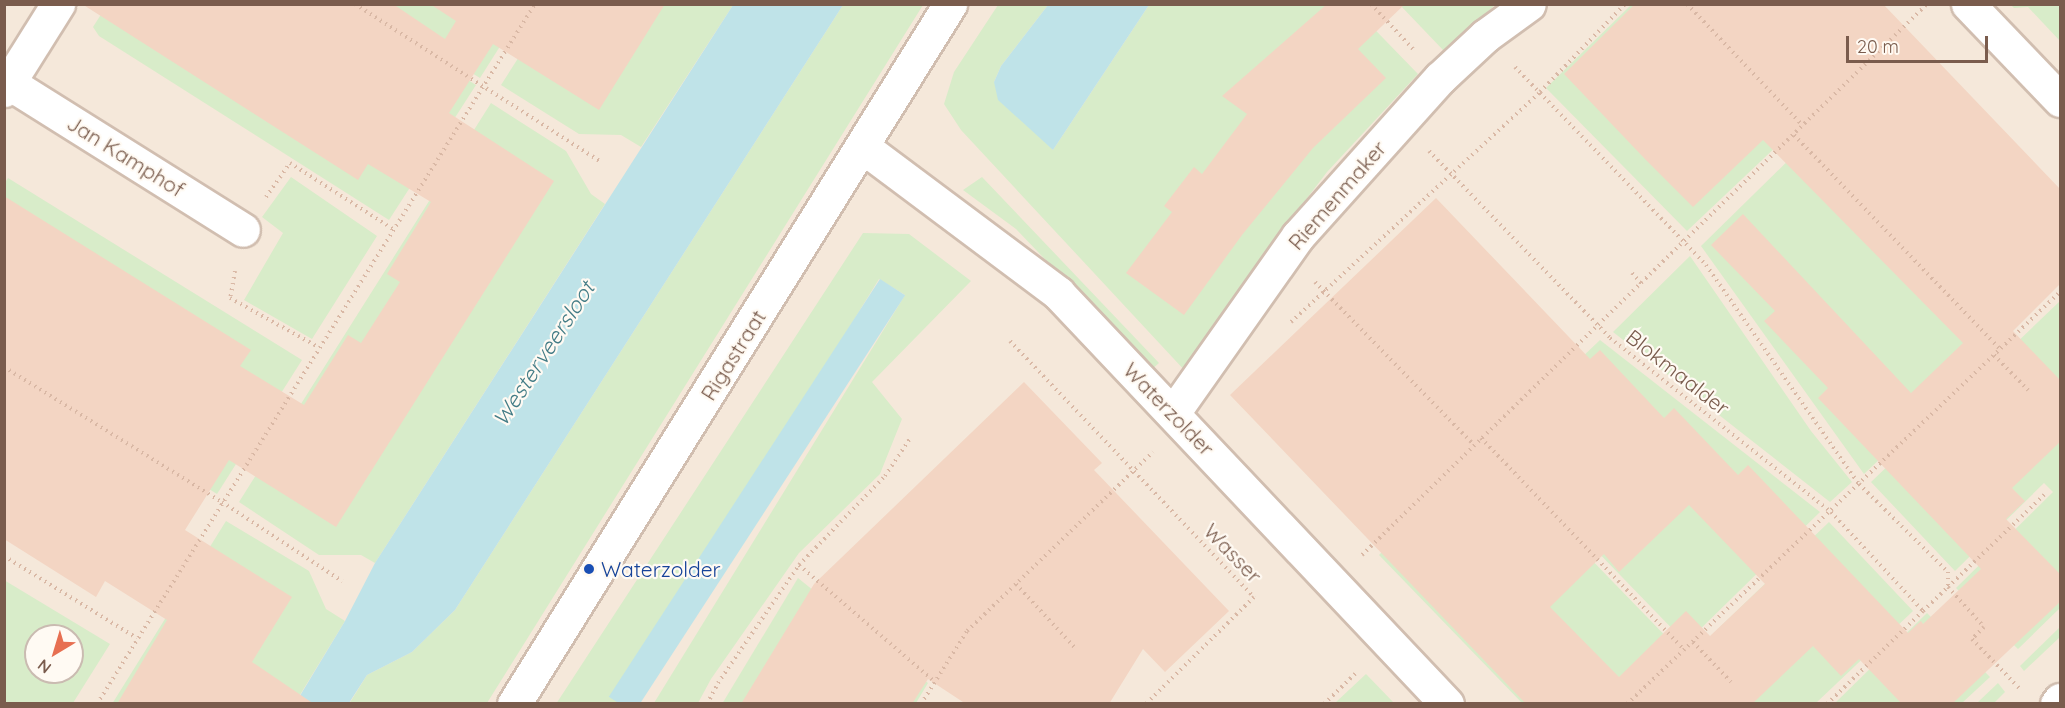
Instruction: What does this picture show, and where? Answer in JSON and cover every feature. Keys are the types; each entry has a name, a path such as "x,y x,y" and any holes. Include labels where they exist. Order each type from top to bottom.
{"street":[{"path":"7,86 58,4"},
{"name":"Rigastraat","path":"514,704 950,4"},
{"name":"Riemenmaker","path":"1173,413 1298,236 1440,78 1485,36 1529,4"},
{"path":"1968,4 2061,100"},
{"name":"Jan Kamphof","path":"7,86 243,230"},
{"name":"Waterzolder","path":"863,147 1058,293 1447,704"},
{"path":"2042,699 2061,700"}],"path":[{"path":"355,4 602,162"},
{"path":"97,704 318,347 535,4"},
{"path":"1371,4 1440,78"},
{"path":"1474,445 1324,291 1540,92 1625,4"},
{"path":"1688,4 1803,126"},
{"path":"1334,582 1597,325 1642,284 1926,4"},
{"path":"1485,36 1707,265 1859,484 1948,572 1948,587 1984,627 1972,639 2042,699"},
{"name":"Blokmaalder","path":"1401,122 1597,325 1831,512 1923,611"},
{"path":"1794,135 2000,349"},
{"path":"318,347 230,298 243,230 290,163 393,229"},
{"path":"1632,273 1642,284"},
{"path":"1627,704 2061,292"},
{"path":"921,704 967,631 1134,471 1010,341"},
{"path":"1994,355 2028,390"},
{"path":"4,367 222,502 342,581"},
{"path":"706,704 718,683 800,565 885,476 911,437"},
{"path":"1481,438 1684,651"},
{"name":"Wasser","path":"1134,471 1254,597 1146,704"},
{"path":"1827,704 2047,492"},
{"path":"4,556 137,638"},
{"path":"800,565 935,681"},
{"path":"1016,584 1075,648"},
{"path":"1693,642 1731,682"}],"shaded area":[{"path":"4,5 2060,5 2060,703 5,703"}],"green space":[{"path":"107,5 348,5 476,85 389,220 99,36 93,27"},
{"path":"362,5 526,5 480,78"},
{"path":"552,5 733,5 641,147 621,135 579,134 501,85"},
{"path":"843,5 923,5 487,703 349,704 367,675 412,652 455,610"},
{"path":"998,5 1048,5 1001,66 994,82 1053,150 1149,5 1351,5 1418,74 1327,172 1260,260 1187,373 961,130 944,104 954,72"},
{"path":"1400,5 1495,5 1444,51"},
{"path":"1631,5 1684,5 1799,125 1687,231 1546,88"},
{"path":"2011,5 2060,5 2060,41 2028,7 2014,8"},
{"path":"491,103 566,151 591,194 605,204 375,563 361,555 319,555 239,502"},
{"path":"1802,147 1995,350 1864,474 1701,246"},
{"path":"291,177 377,236 312,339 244,300 283,233 262,217"},
{"path":"982,177 1159,363 1151,370 1016,229 963,190"},
{"path":"8,178 302,360 217,494 5,361 4,184"},
{"path":"863,233 909,234 971,281 872,382 902,419 880,474 799,553 711,679 698,703 654,703 905,295 879,279 618,703 556,704"},
{"path":"1690,256 1811,431 1852,482 1830,502 1613,332"},
{"path":"2060,301 2060,608 2018,649 1956,588 2053,492 2044,483 1955,571 1871,482"},
{"path":"1600,340 1820,512 1686,643 1492,443"},
{"path":"1485,450 1680,651 1623,703 1522,703 1379,555"},
{"path":"226,521 309,571 326,609 345,621 295,703 112,704"},
{"path":"1829,522 1913,611 1816,703 1640,704"},
{"path":"798,578 928,683 916,703 722,704"},
{"path":"4,580 77,624 24,624 24,684 84,684 84,628 110,644 73,703 5,703"},
{"path":"1927,613 1990,677 1962,703 1834,704"},
{"path":"2060,627 2060,637 2024,671 2020,666"},
{"path":"1366,674 1394,703 1335,703"},
{"path":"1998,683 2005,692 1994,703 1977,703"}],"water":[{"name":"Westerveersloot","path":"733,5 843,5 455,610 412,652 367,675 349,703 295,704 345,621 375,563"},
{"path":"1048,5 1149,5 1053,150 998,100 994,82 1001,66"},
{"path":"880,279 905,295 640,704 620,704 609,697"}],"building":[{"path":"82,4 393,4 445,39 456,21 430,4 665,4 599,110 493,44 449,113 554,181 336,527 229,460 185,530 292,597 252,662 314,704 117,704 167,620 105,581 96,597 4,539 4,196 251,350 240,366 304,405 348,335 361,343 400,282 387,274 431,202 368,164 358,180"},
{"path":"1327,4 1405,4 1358,49 1386,78 1313,148 1242,235 1184,315 1126,273 1172,212 1164,206 1194,167 1202,174 1247,114 1222,96"},
{"path":"1635,4 1883,4 2061,190 2061,283 2013,331 2061,381 2061,441 2012,488 2025,501 2006,519 2061,575 2061,601 1952,704 1902,704 1859,659 1841,676 1813,646 1752,704 1526,704 1230,395 1436,198 1590,359 1600,350 1664,418 1674,408 1738,475 1748,465 1908,633 1921,621 1923,624 1981,569 1818,398 1828,388 1764,321 1775,311 1711,245 1743,214 1911,393 1963,343 1763,140 1693,207 1564,74","holes":["1689,505 1765,584 1710,636 1686,611 1619,677 1550,607 1604,554 1619,572"]},
{"path":"1024,382 1102,463 1094,470 1229,611 1165,672 1143,649 1109,704 966,704 928,679 912,704 741,704 814,584"}],"place":[{"name":"Waterzolder","path":"589,569"}]}
